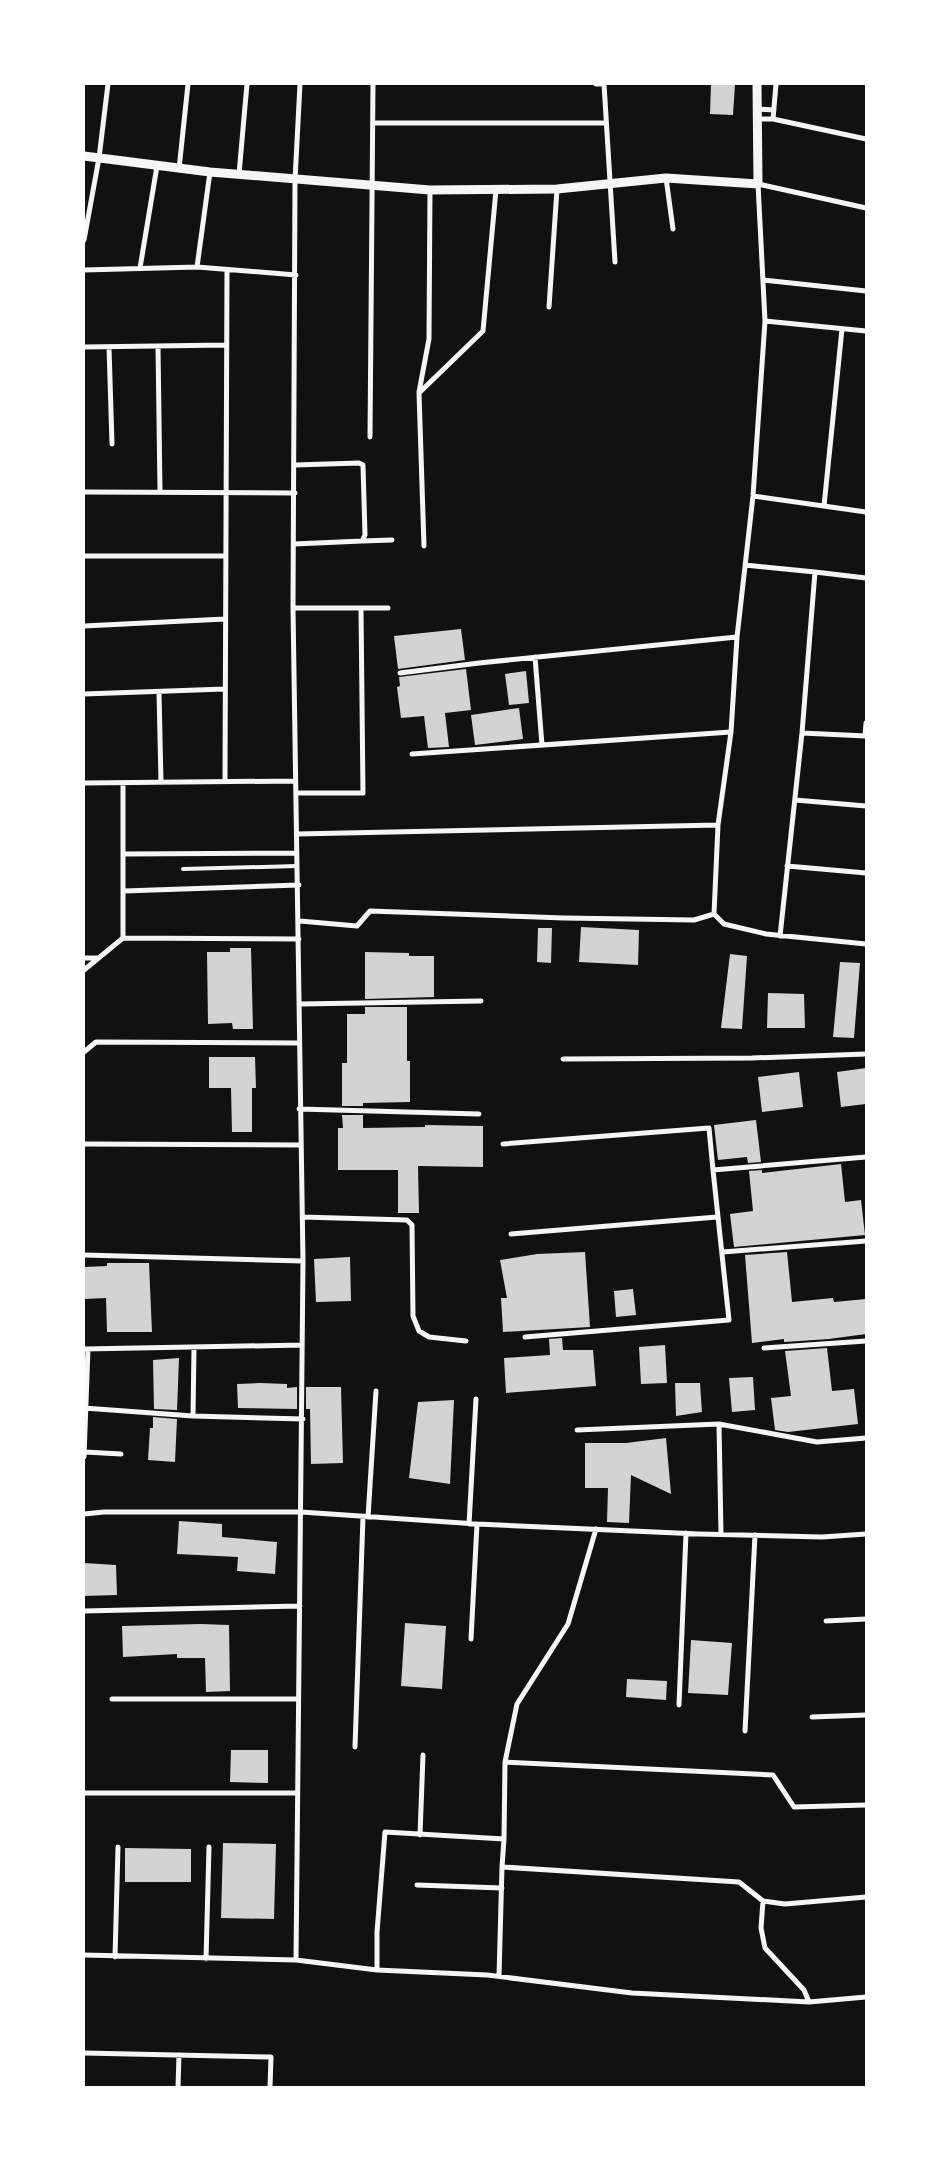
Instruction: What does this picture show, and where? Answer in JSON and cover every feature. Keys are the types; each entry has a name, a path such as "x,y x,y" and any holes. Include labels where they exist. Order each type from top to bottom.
{"street":[{"path":"84,240 99,158 108,84"},
{"path":"179,169 188,84"},
{"path":"239,174 247,84"},
{"path":"296,1960 303,1261 299,1109 300,921 294,781 293,608 295,180 300,84"},
{"path":"370,437 373,84"},
{"path":"596,84 604,84 608,185 615,262"},
{"path":"756,84 758,184 765,321 753,496 737,637 731,732 718,825 714,914 724,924 780,936 866,944"},
{"path":"773,120 776,84"},
{"path":"757,114 774,110"},
{"path":"757,114 773,120 866,139"},
{"path":"373,123 606,124"},
{"path":"84,156 179,169 430,190 557,189 666,178 758,184 866,208"},
{"path":"140,268 157,166"},
{"path":"197,267 210,172"},
{"path":"666,178 673,229"},
{"path":"549,307 557,189"},
{"path":"424,546 419,393 429,339 430,190"},
{"path":"419,393 482,332 496,190"},
{"path":"84,270 197,267 296,275"},
{"path":"225,780 226,270"},
{"path":"763,280 866,290"},
{"path":"765,321 866,331"},
{"path":"824,506 842,329"},
{"path":"158,346 160,491"},
{"path":"84,347 226,346"},
{"path":"109,347 112,444"},
{"path":"295,464 359,462 363,465 365,535 362,541"},
{"path":"84,492 295,493"},
{"path":"753,496 866,512"},
{"path":"294,544 392,540"},
{"path":"84,556 226,556"},
{"path":"745,565 866,578"},
{"path":"780,936 802,733 815,572"},
{"path":"293,608 388,608"},
{"path":"296,793 363,792 361,609"},
{"path":"84,626 225,619"},
{"path":"400,673 535,657 737,637"},
{"path":"535,657 542,745"},
{"path":"84,694 225,689"},
{"path":"159,692 161,782"},
{"path":"802,733 865,736 866,723"},
{"path":"412,754 731,732"},
{"path":"84,784 225,780 294,781"},
{"path":"123,782 123,938"},
{"path":"795,800 866,806"},
{"path":"297,834 718,825"},
{"path":"124,854 296,853"},
{"path":"787,866 866,873"},
{"path":"124,891 299,885"},
{"path":"300,921 357,926 370,911 694,920 714,914"},
{"path":"84,970 123,938 299,939"},
{"path":"84,958 98,958"},
{"path":"300,1004 481,1001"},
{"path":"84,1052 96,1042 300,1043"},
{"path":"563,1059 752,1058 866,1054"},
{"path":"299,1109 479,1114"},
{"path":"503,1144 709,1128 717,1217 723,1252 730,1320 525,1337"},
{"path":"84,1144 300,1145"},
{"path":"713,1170 866,1157"},
{"path":"511,1234 717,1217"},
{"path":"302,1218 407,1220 412,1225 413,1316 419,1331 429,1337 466,1340"},
{"path":"723,1252 866,1241"},
{"path":"84,1255 303,1261"},
{"path":"764,1348 866,1341"},
{"path":"121,1454 84,1454 86,1349 302,1346"},
{"path":"193,1416 194,1348"},
{"path":"354,1747 366,1517 376,1391"},
{"path":"469,1524 476,1399"},
{"path":"86,1408 193,1416 302,1419"},
{"path":"720,1424 721,1534"},
{"path":"577,1430 720,1424 817,1442 866,1438"},
{"path":"84,1514 301,1512 469,1524 686,1533 822,1536 866,1534"},
{"path":"471,1639 477,1524"},
{"path":"499,1976 504,1839 504,1762 517,1704 568,1624 596,1529"},
{"path":"679,1705 686,1533"},
{"path":"746,1731 755,1535"},
{"path":"84,1611 300,1606"},
{"path":"826,1621 866,1619"},
{"path":"112,1699 298,1699"},
{"path":"812,1717 866,1715"},
{"path":"420,1835 423,1755"},
{"path":"504,1762 773,1775 794,1807 866,1805"},
{"path":"84,1794 297,1793"},
{"path":"377,1970 377,1932 385,1832 504,1839"},
{"path":"206,1959 209,1847"},
{"path":"115,1957 118,1848"},
{"path":"502,1867 739,1882 763,1901 785,1904 866,1896"},
{"path":"417,1885 502,1888"},
{"path":"763,1901 761,1928 765,1948 804,1990 809,2002"},
{"path":"84,1955 296,1960 377,1970 499,1976 632,1993 809,2002 866,1997"},
{"path":"84,2053 271,2057 270,2087"},
{"path":"178,2055 178,2087"}],"lane":[{"path":"183,869 298,866"}],"building":[{"path":"711,84 735,84 733,115 710,114"},
{"path":"461,629 465,660 398,669 394,636"},
{"path":"466,669 471,710 445,713 449,747 428,748 424,716 401,718 397,687 400,686 399,677"},
{"path":"526,671 529,703 509,705 505,674"},
{"path":"519,708 523,739 475,745 471,715"},
{"path":"581,927 639,930 638,965 579,962"},
{"path":"538,928 552,928 551,963 537,962"},
{"path":"230,948 251,948 253,1029 233,1029 232,1023 208,1024 207,952 230,952"},
{"path":"365,952 409,953 409,956 434,956 434,997 365,999"},
{"path":"730,954 747,956 742,1029 721,1028"},
{"path":"840,962 860,963 854,1038 833,1037"},
{"path":"768,993 804,994 805,1028 767,1028"},
{"path":"365,1007 407,1007 407,1061 410,1061 410,1102 363,1103 363,1106 342,1106 342,1063 347,1063 347,1014 365,1014"},
{"path":"209,1057 255,1057 256,1088 252,1088 252,1132 232,1132 231,1088 209,1088"},
{"path":"866,1068 866,1104 841,1107 837,1072"},
{"path":"799,1072 803,1107 762,1112 758,1077"},
{"path":"342,1115 363,1115 363,1128 425,1127 425,1125 483,1126 483,1167 418,1166 419,1213 398,1213 398,1170 338,1170 338,1128 343,1128"},
{"path":"756,1120 761,1162 748,1163 747,1157 718,1160 714,1125"},
{"path":"841,1164 845,1202 861,1200 865,1235 734,1247 730,1214 753,1211 749,1171 762,1170 762,1173"},
{"path":"585,1252 590,1327 503,1332 501,1298 507,1298 500,1260 537,1254"},
{"path":"787,1252 792,1302 833,1298 834,1302 866,1299 866,1334 829,1339 784,1342 784,1339 752,1343 745,1255"},
{"path":"350,1257 351,1301 316,1302 314,1259"},
{"path":"107,1263 149,1263 152,1332 107,1332 106,1298 84,1299 84,1267 107,1266"},
{"path":"633,1289 636,1315 616,1317 614,1291"},
{"path":"562,1338 563,1350 593,1350 596,1386 506,1393 504,1358 550,1355 549,1339"},
{"path":"665,1345 667,1383 641,1384 639,1347"},
{"path":"827,1348 832,1391 854,1389 858,1424 788,1432 775,1430 771,1398 791,1396 785,1351"},
{"path":"179,1358 177,1410 154,1409 153,1360"},
{"path":"753,1377 755,1410 732,1412 729,1378"},
{"path":"675,1383 700,1383 702,1412 676,1416"},
{"path":"237,1384 287,1384 287,1388 297,1387 297,1409 238,1408"},
{"path":"306,1387 341,1387 343,1463 311,1464 310,1409 306,1409"},
{"path":"454,1400 450,1484 409,1478 418,1402"},
{"path":"153,1417 177,1419 175,1462 148,1460 150,1428 153,1428"},
{"path":"666,1438 671,1494 631,1475 629,1523 607,1522 608,1488 585,1488 585,1443 626,1443"},
{"path":"179,1521 222,1524 222,1537 277,1542 275,1574 237,1571 238,1557 177,1554"},
{"path":"84,1563 116,1565 117,1595 84,1596"},
{"path":"405,1623 446,1626 442,1689 401,1686"},
{"path":"229,1625 230,1691 206,1692 205,1658 177,1658 177,1654 123,1657 122,1626"},
{"path":"691,1640 732,1643 728,1695 688,1693"},
{"path":"627,1679 667,1681 666,1700 626,1697"},
{"path":"231,1750 268,1750 268,1783 230,1782"},
{"path":"223,1843 276,1844 274,1919 221,1918"},
{"path":"125,1848 191,1849 191,1882 125,1882"}]}
